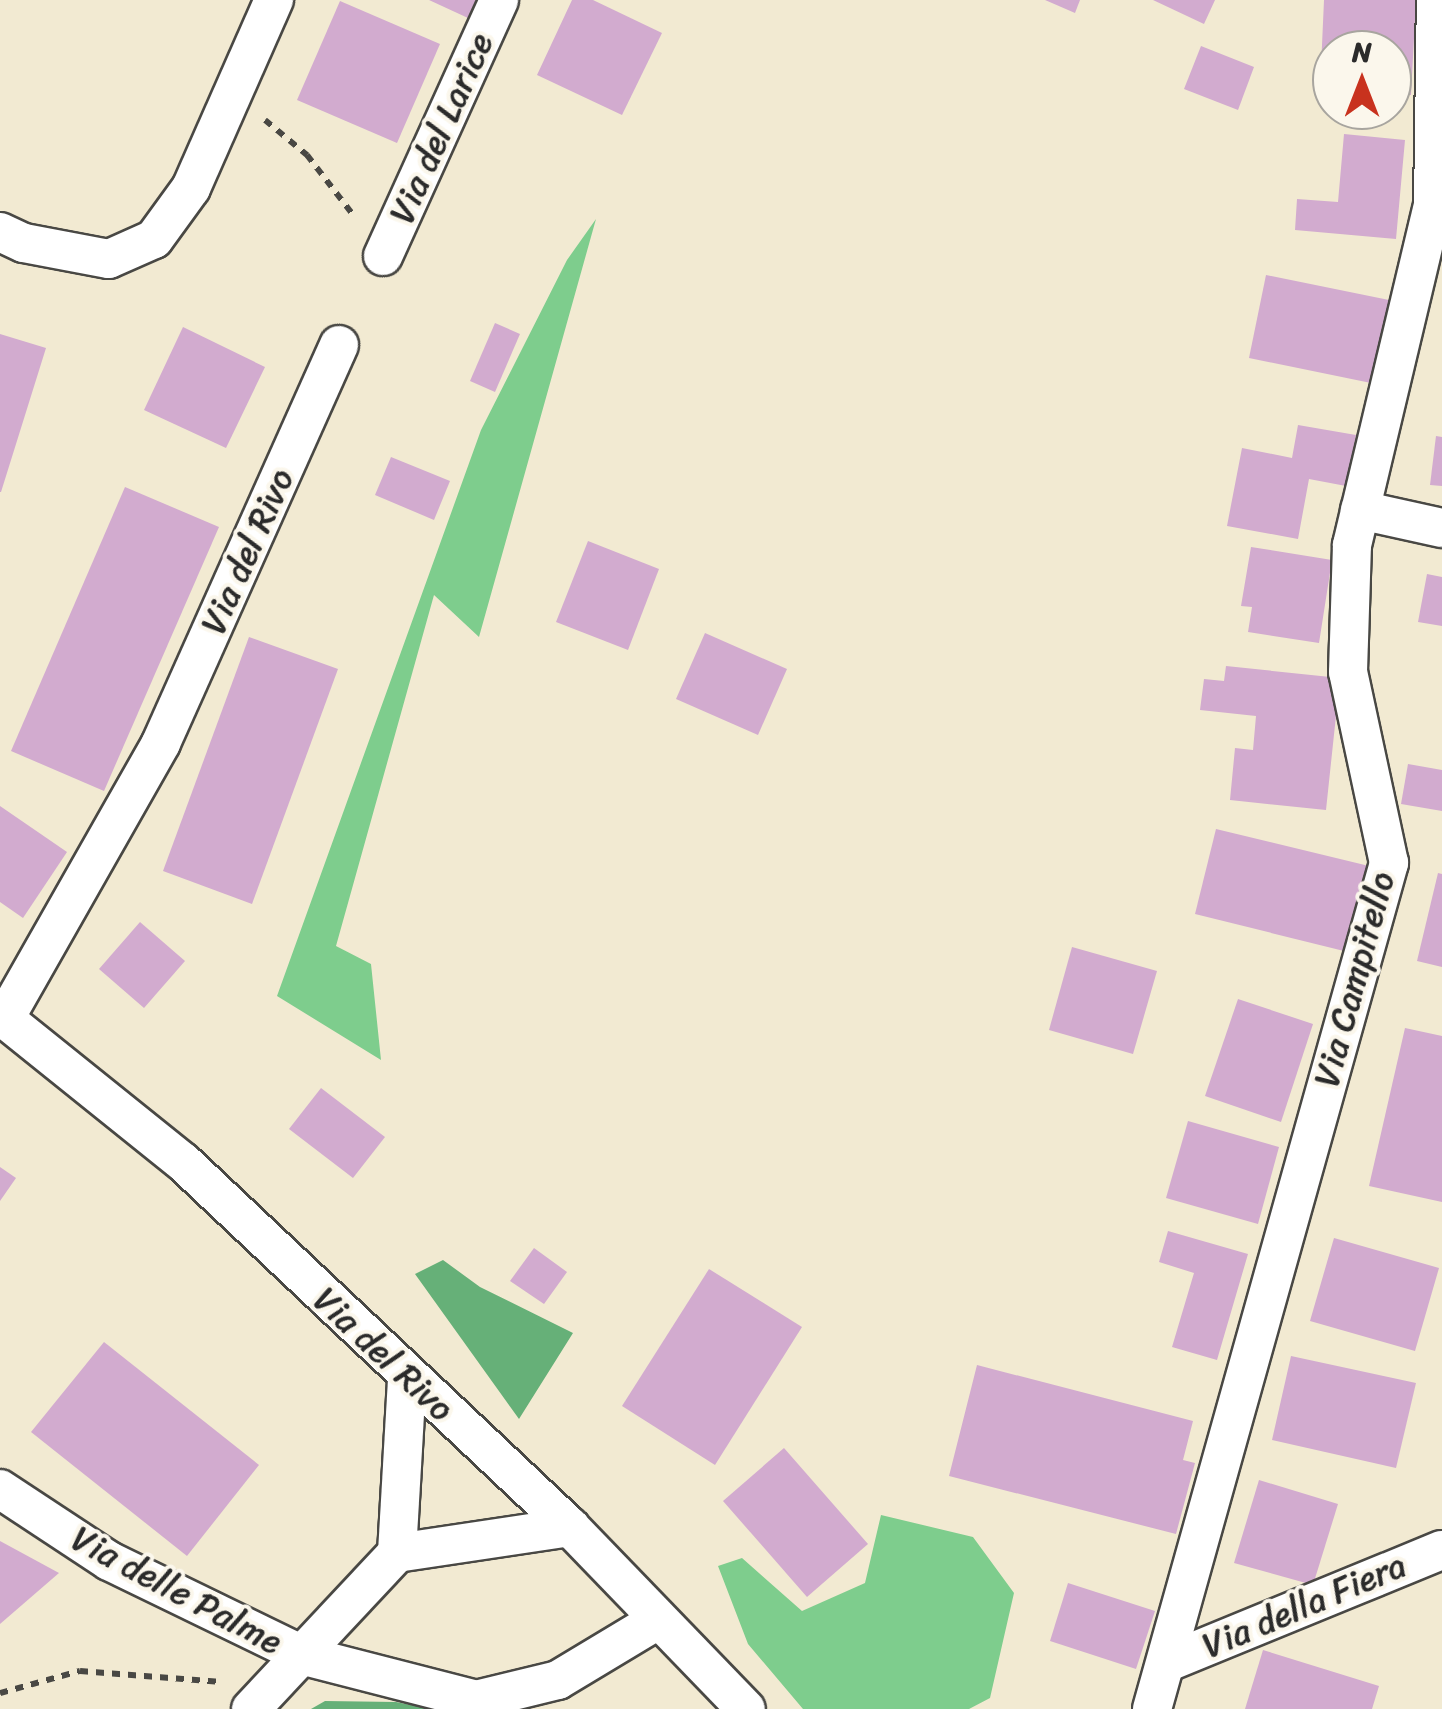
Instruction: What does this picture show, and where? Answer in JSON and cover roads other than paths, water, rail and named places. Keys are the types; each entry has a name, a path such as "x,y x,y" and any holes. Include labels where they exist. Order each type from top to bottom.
{"street":[{"path":"0,232 24,242 109,259 154,239 191,188 274,0"},
{"name":"Via del Larice","path":"383,256 499,0"},
{"name":"Via Campitello","path":"1152,1709 1388,862 1348,672 1352,546 1433,206 1436,0"},
{"name":"Via del Rivo","path":"339,344 161,743 2,1016 183,1162 570,1528 656,1621 746,1709"},
{"path":"1360,510 1442,528"},
{"path":"407,1377 397,1553 570,1528"},
{"name":"Via delle Palme","path":"0,1489 109,1561 304,1656 476,1700 558,1680 656,1621"},
{"name":"Via della Fiera","path":"1166,1663 1442,1550"},
{"name":"Via delle Palme","path":"304,1656 397,1553"},
{"path":"262,1698 304,1656"}]}
